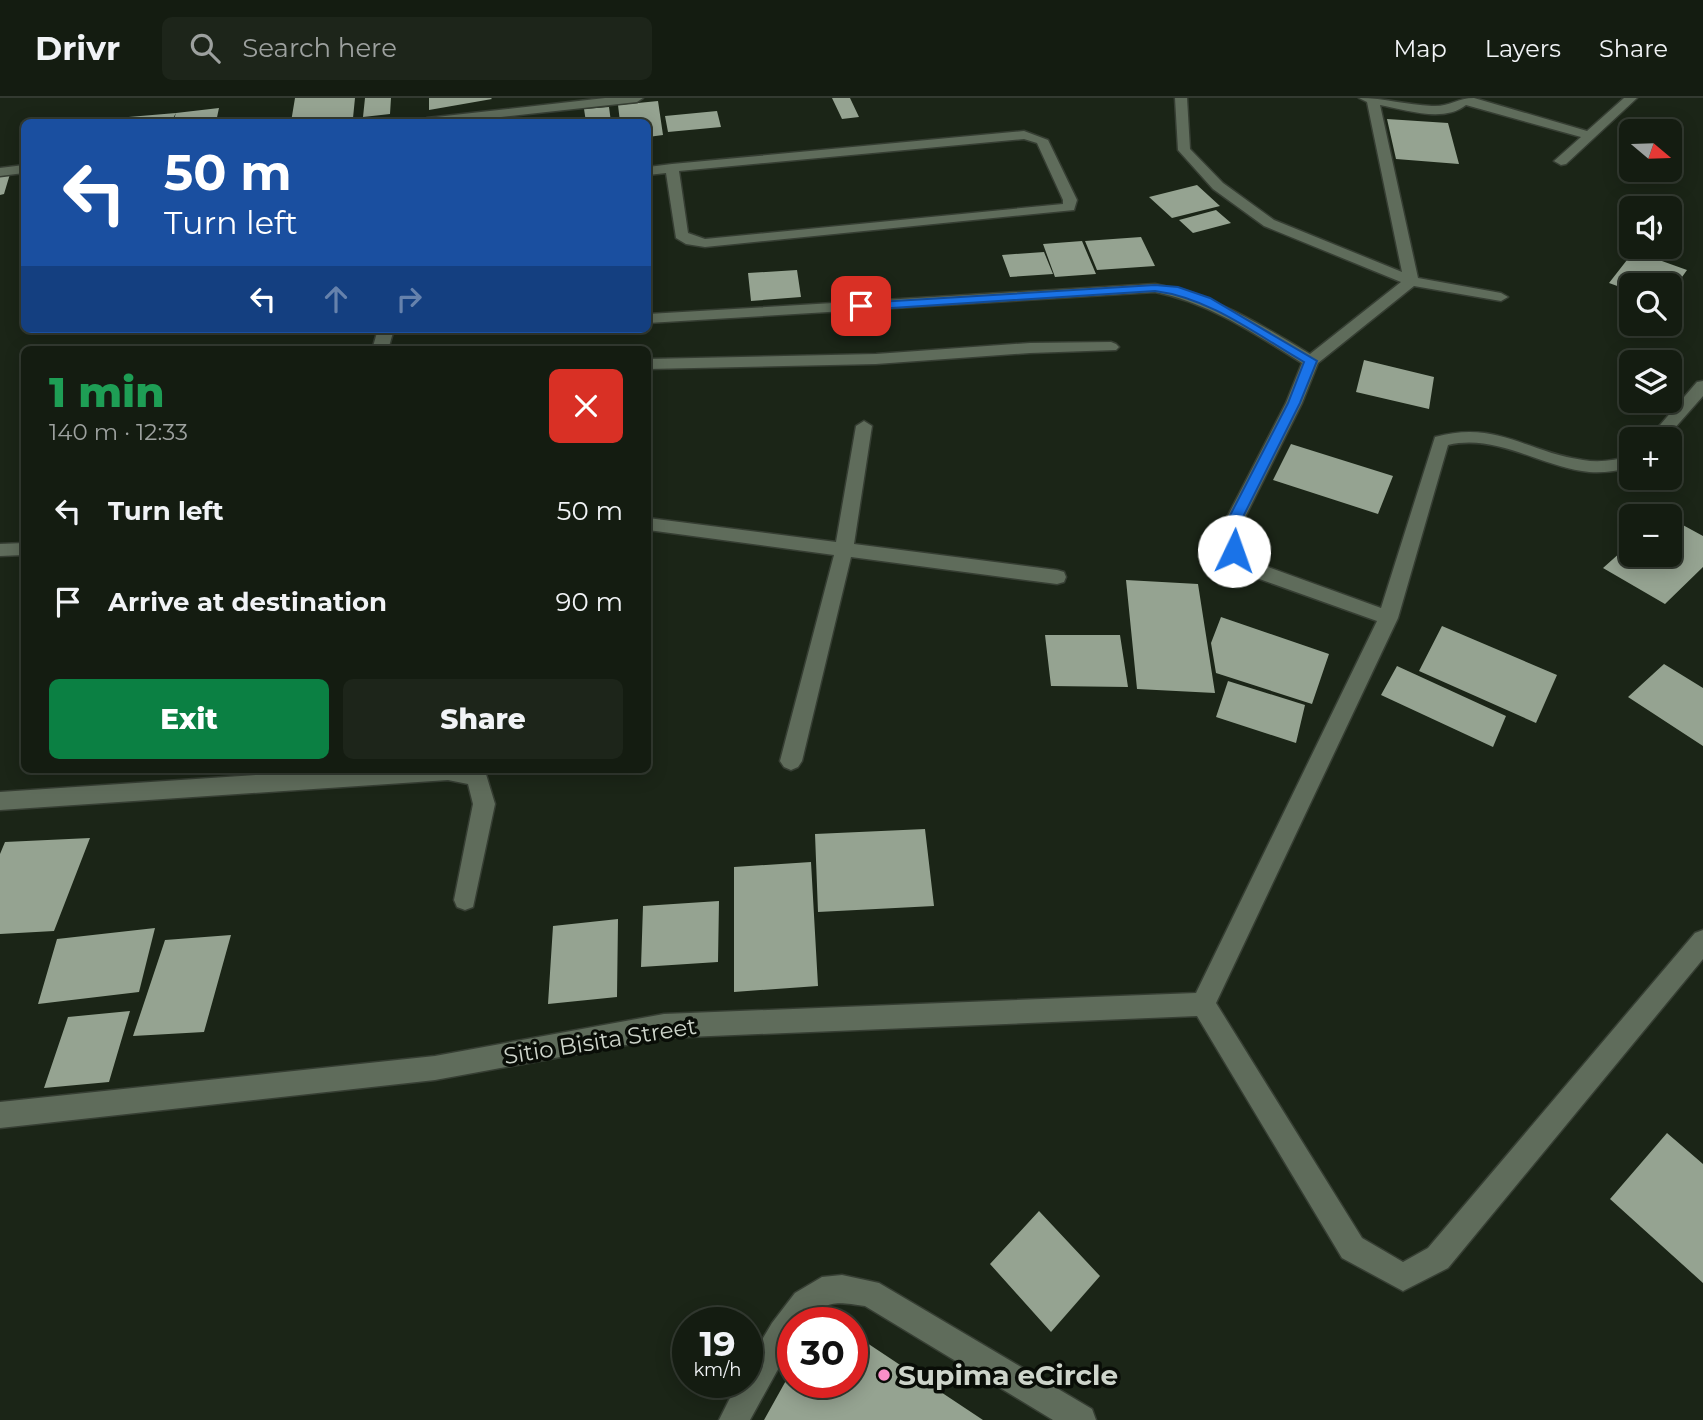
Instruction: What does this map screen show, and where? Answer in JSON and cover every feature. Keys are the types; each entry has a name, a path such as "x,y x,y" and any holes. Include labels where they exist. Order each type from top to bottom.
{"street":[{"path":"452,119 637,98"},
{"path":"1181,98 1184,150 1218,186 1269,223 1411,281 1501,297"},
{"path":"1561,161 1630,98"},
{"path":"1411,281 1369,99 1430,110 1453,110 1466,99 1589,135"},
{"path":"651,171 672,168 1033,136 1042,140 1070,200 1069,207 1059,209 705,243 691,241 681,235 672,168"},
{"path":"0,172 21,169"},
{"path":"1388,618 1258,571 1234,551 1230,529 1294,403 1311,361 1411,281"},
{"path":"651,320 1155,288 1178,291 1206,301 1311,361"},
{"path":"651,364 876,359 1030,348 1111,347"},
{"path":"1667,427 1703,386"},
{"path":"791,761 844,550 864,426"},
{"path":"1619,467 1587,468 1480,436 1458,434 1441,441 1388,618 1203,1004 1352,1248 1403,1278 1438,1258 1703,941"},
{"path":"651,524 1057,577"},
{"path":"0,550 21,549"},
{"path":"0,801 418,773"},
{"path":"460,773 477,776 484,804 465,900"},
{"name":"Sitio Bisita Street","path":"0,1115 435,1068 664,1026 1203,1004"},
{"path":"734,1420 796,1312 817,1292 841,1289 869,1293 1081,1420"}],"building":[{"path":"295,98 355,98 353,118 292,119"},
{"path":"365,98 391,98 390,114 363,117"},
{"path":"429,98 491,98 492,99 429,110"},
{"path":"832,98 850,98 859,117 842,119"},
{"path":"658,101 663,135 651,137 651,119 620,119 618,105"},
{"path":"609,107 611,119 586,119 584,109"},
{"path":"219,108 217,119 174,119 176,113"},
{"path":"717,111 721,127 668,132 665,116"},
{"path":"176,113 173,119 105,119"},
{"path":"1387,119 1448,123 1459,164 1396,159"},
{"path":"10,174 4,194 0,195 0,175"},
{"path":"1197,185 1220,206 1172,218 1149,197"},
{"path":"1216,210 1231,223 1193,233 1179,220"},
{"path":"1141,237 1155,266 1097,270 1085,241"},
{"path":"1082,241 1096,274 1055,277 1043,244"},
{"path":"1044,252 1053,274 1010,277 1002,255"},
{"path":"1628,259 1656,259 1687,270 1682,277 1682,273 1619,273 1619,287 1609,283"},
{"path":"797,270 801,297 751,301 748,273"},
{"path":"1364,360 1434,377 1429,409 1356,392"},
{"path":"1291,444 1393,476 1378,514 1273,480"},
{"path":"1682,525 1703,536 1703,567 1665,604 1603,568 1619,554 1619,567 1682,567"},
{"path":"1126,580 1198,584 1215,693 1137,689"},
{"path":"1221,617 1329,654 1312,704 1216,673 1211,643"},
{"path":"1442,626 1557,675 1536,723 1419,671"},
{"path":"1045,635 1120,635 1128,687 1051,686"},
{"path":"1664,664 1703,688 1703,746 1628,697"},
{"path":"1397,666 1506,716 1493,747 1381,695"},
{"path":"1228,681 1305,705 1296,743 1216,717"},
{"path":"925,829 934,906 818,912 815,834"},
{"path":"90,838 54,931 0,934 0,854 5,842"},
{"path":"811,862 818,986 734,992 734,867"},
{"path":"719,901 718,962 641,967 643,906"},
{"path":"618,919 617,997 548,1004 553,926"},
{"path":"155,928 139,992 38,1004 57,939"},
{"path":"231,935 204,1032 133,1036 165,940"},
{"path":"130,1011 109,1082 44,1088 68,1017"},
{"path":"1667,1133 1703,1164 1703,1283 1610,1199"},
{"path":"1039,1211 1100,1276 1051,1332 990,1264"},
{"name":"Supima eCircle","path":"868,1344 983,1420 764,1420 777,1397 868,1398"}],"place":[{"name":"Supima eCircle","path":"884,1375"}],"route":[{"path":"861,306 1155,288 1178,291 1206,301 1311,361 1294,403 1230,529 1234,551"}]}
